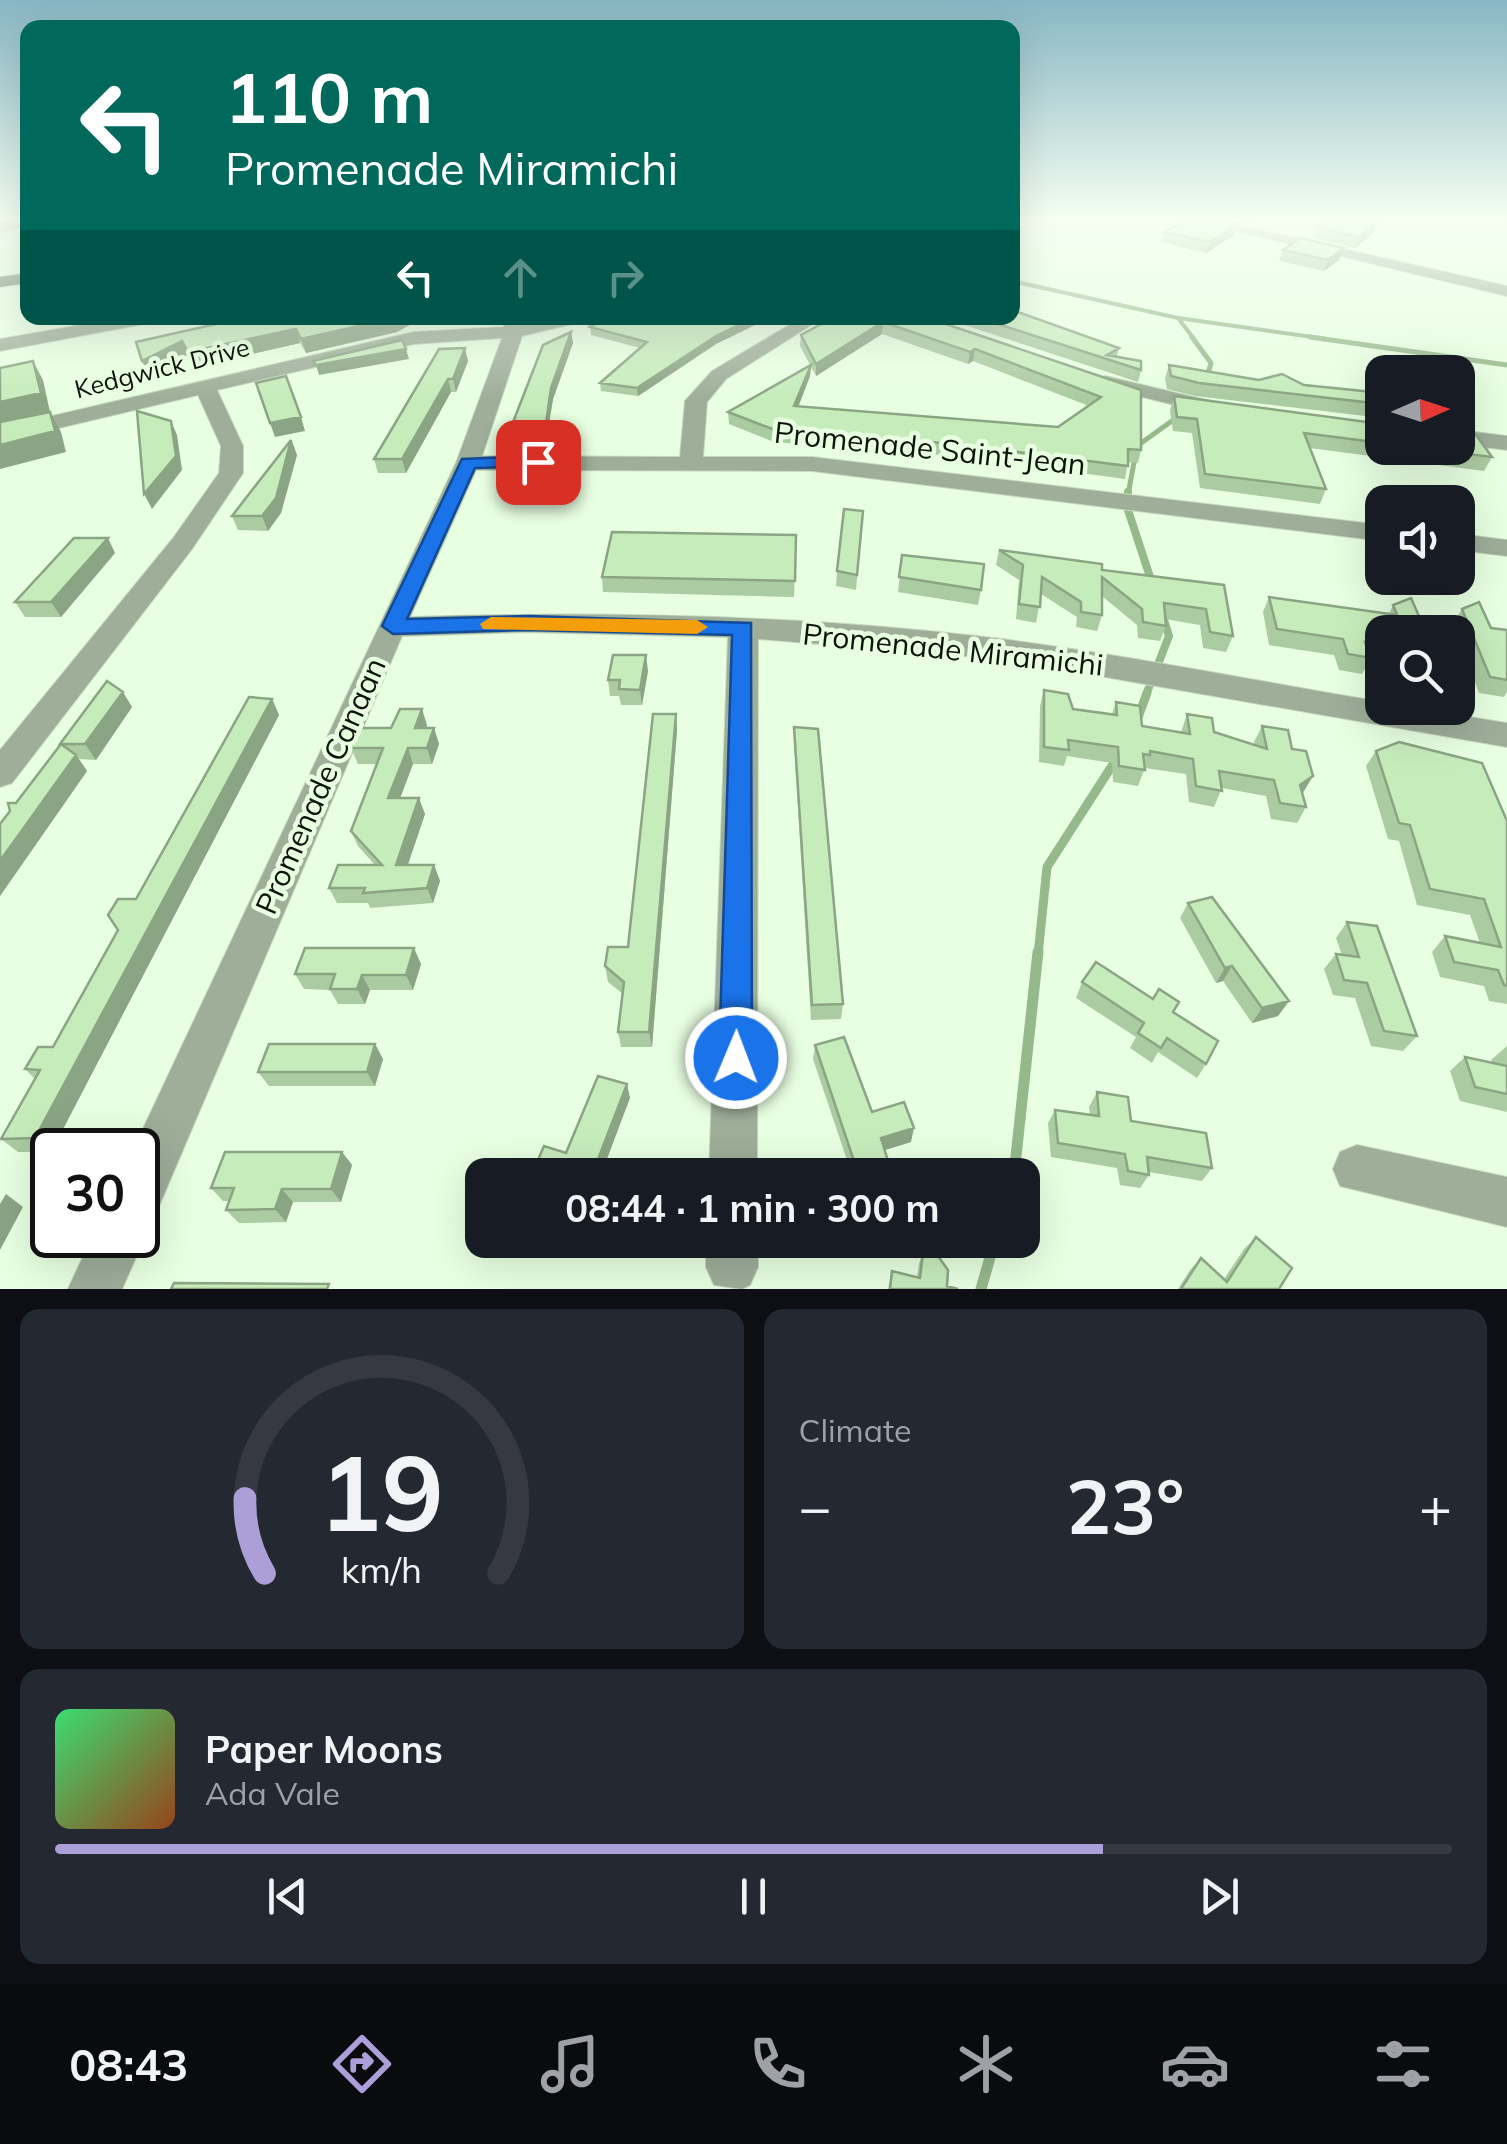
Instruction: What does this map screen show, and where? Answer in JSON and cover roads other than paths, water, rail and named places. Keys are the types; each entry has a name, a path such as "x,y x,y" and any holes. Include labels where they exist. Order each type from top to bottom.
{"street":[{"path":"1451,278 1507,291"},
{"path":"0,346 112,325"},
{"name":"Kedgwick Drive","path":"0,435 414,338 513,325"},
{"name":"Promenade Canaan","path":"160,1146 468,463 513,325"},
{"path":"691,463 696,402 719,375 801,325"},
{"path":"1088,376 1194,406 1232,411"},
{"path":"0,774 183,543 230,474 232,446 204,386"},
{"path":"1475,439 1507,443"},
{"name":"Promenade Saint-Jean","path":"468,463 812,464 1365,531"},
{"path":"1475,544 1507,548"},
{"name":"Promenade Miramichi","path":"393,626 528,623 744,628 1001,649 1507,735"},
{"path":"733,1158 744,628"},
{"path":"1357,1169 1507,1202"},
{"path":"95,1289 109,1258"}],"waterway":[{"path":"1020,283 1178,318"},
{"path":"1178,318 1327,339"},
{"path":"1178,318 1194,339"},
{"path":"1192,337 1211,363 1207,377"},
{"path":"1310,337 1507,365"},
{"path":"1128,495 1137,446 1176,418"},
{"path":"1128,492 1126,504 1152,583"},
{"path":"1146,695 1169,636 1164,620"},
{"path":"1137,720 1147,693"},
{"path":"1038,955 1047,867 1117,758"},
{"path":"1016,1158 1038,952"},
{"path":"981,1289 990,1258"}]}
